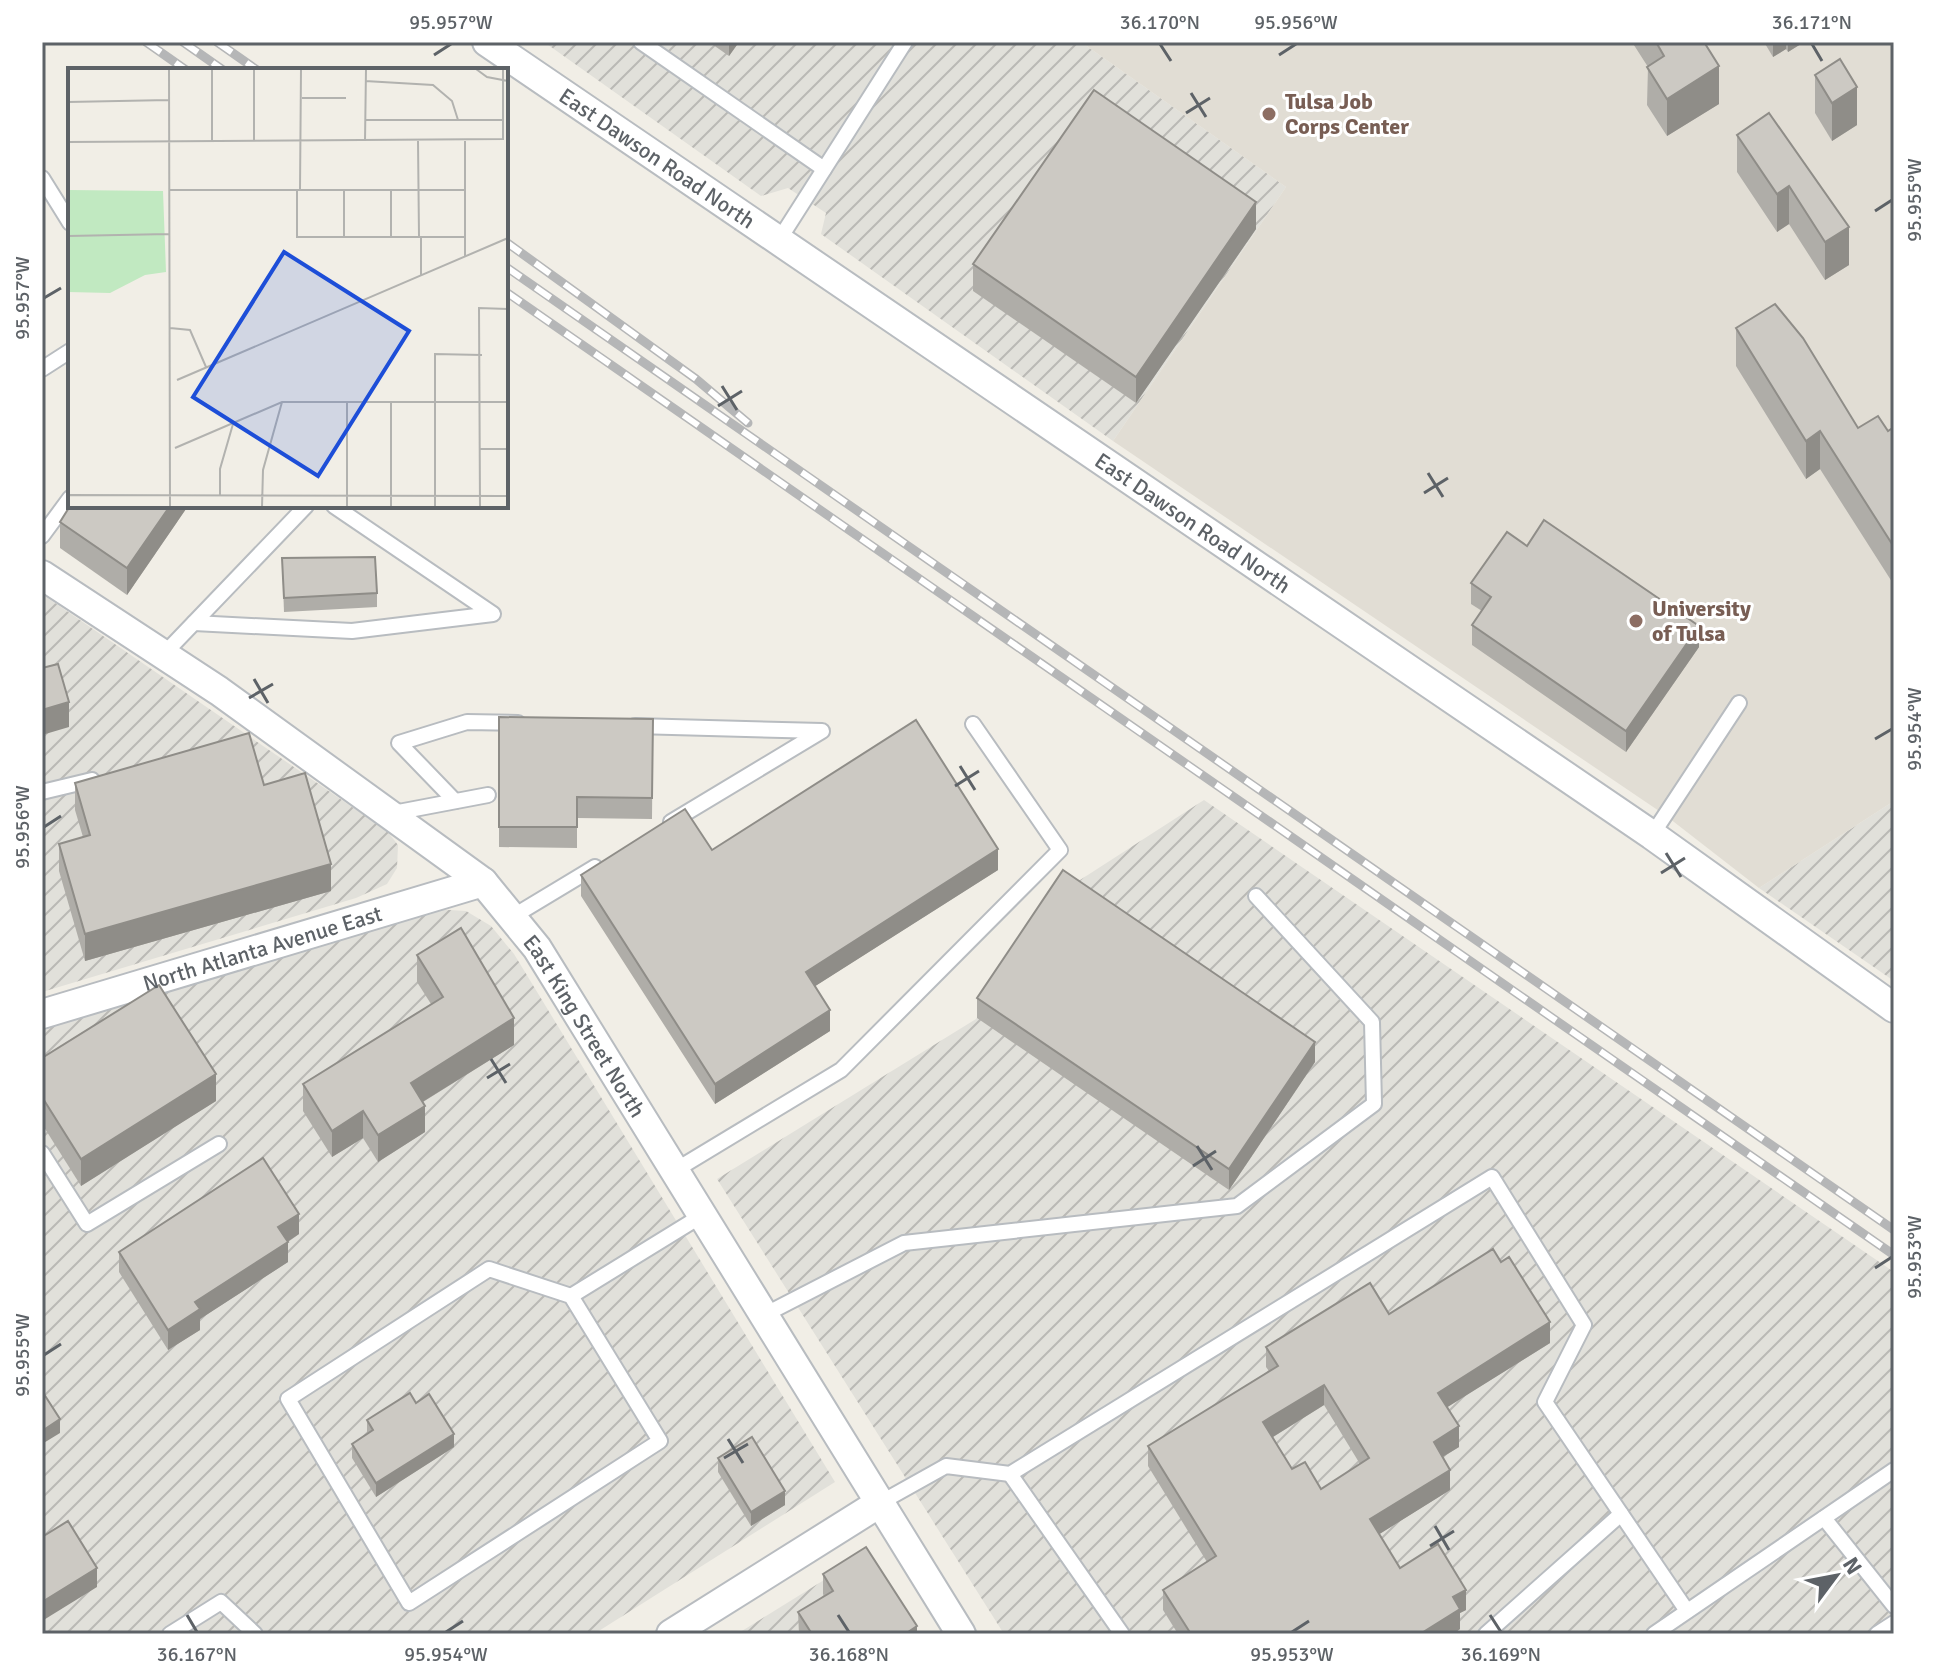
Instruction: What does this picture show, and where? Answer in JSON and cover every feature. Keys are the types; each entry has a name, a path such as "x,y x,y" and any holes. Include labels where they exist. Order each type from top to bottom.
{"street":[{"name":"East Dawson Road North","path":"487,42 1652,835 1894,1008"},
{"name":"East King Street North","path":"42,575 163,655 269,735 483,882 537,948 961,1634"},
{"name":"North Atlanta Avenue East","path":"42,1014 483,882"},
{"path":"671,1634 878,1504"}],"lane":[{"path":"641,42 824,169"},
{"path":"779,240 905,42"},
{"path":"42,178 68,220"},
{"path":"42,369 68,352"},
{"path":"42,536 68,501"},
{"path":"163,655 304,508"},
{"path":"194,623 352,631 493,614 337,508"},
{"path":"1652,835 1739,703"},
{"path":"455,801 399,743 467,722 529,723"},
{"path":"674,1171 841,1070 1060,850 973,724"},
{"path":"621,726 822,731 660,828"},
{"path":"42,792 101,778"},
{"path":"388,814 488,795"},
{"path":"512,917 606,860"},
{"path":"762,1316 904,1243 1237,1206 1374,1104 1372,1022 1256,896"},
{"path":"42,1153 87,1224 219,1144"},
{"path":"878,1504 946,1466 1010,1474 1492,1177 1584,1325 1545,1402 1687,1611"},
{"path":"571,1296 660,1441 409,1603 288,1399 489,1269 571,1296 701,1216"},
{"path":"1654,1634 1894,1470"},
{"path":"1010,1474 1122,1634"},
{"path":"1486,1634 1621,1514"},
{"path":"1824,1518 1894,1606"},
{"path":"170,1634 221,1602 255,1634"},
{"path":"1877,1634 1894,1623"}],"shaded area":[{"path":"544,42 1081,42 1286,187 1113,441 821,234 826,213 788,188 761,196"},
{"name":"University of Tulsa","path":"1081,42 1894,42 1894,801 1759,888 1665,815 1113,441 1286,187"},
{"path":"42,594 387,831 398,845 397,868 387,884 356,898 42,992"},
{"path":"1204,800 1894,1272 1894,1634 1004,1634 717,1179 976,1019 1063,891"},
{"path":"1894,801 1894,981 1759,888"},
{"path":"433,909 466,911 491,926 514,954 835,1482 594,1634 42,1634 42,1029"},
{"path":"866,1554 918,1634 737,1634"}],"building":[{"path":"1656,42 1704,42 1719,66 1667,99 1647,67 1664,56"},
{"path":"1840,59 1857,87 1832,103 1815,75"},
{"path":"1094,90 1256,202 1136,377 973,264"},
{"path":"1769,113 1849,227 1825,242 1789,186 1777,194 1737,135"},
{"path":"1775,304 1803,338 1858,428 1878,416 1888,431 1894,427 1894,547 1820,431 1806,441 1736,328"},
{"path":"69,508 169,508 127,568 60,522"},
{"path":"1544,520 1699,626 1626,731 1472,625 1491,597 1471,583 1507,532 1527,546"},
{"path":"375,557 377,593 284,598 282,558"},
{"path":"58,664 69,702 42,710 42,668"},
{"path":"499,717 653,719 652,798 577,797 577,827 499,827"},
{"path":"916,720 998,849 806,972 830,1010 715,1084 581,875 685,809 712,850"},
{"path":"249,733 264,785 305,773 331,864 85,934 59,844 90,835 75,783"},
{"path":"1063,870 1315,1042 1229,1169 977,998"},
{"path":"461,928 514,1018 411,1083 425,1106 378,1135 363,1111 332,1131 303,1084 443,997 417,955"},
{"path":"159,985 216,1074 81,1159 42,1097 42,1058"},
{"path":"263,1158 299,1214 278,1227 288,1242 195,1302 200,1309 168,1330 119,1252"},
{"path":"1493,1249 1501,1262 1509,1257 1550,1322 1438,1393 1459,1426 1434,1442 1450,1470 1370,1519 1400,1568 1438,1544 1466,1590 1453,1597 1460,1609 1420,1634 1191,1634 1163,1590 1216,1556 1148,1446 1278,1366 1266,1347 1370,1283 1389,1314","holes":["1324,1385 1369,1458 1321,1489 1305,1462 1292,1469 1263,1422"]},
{"path":"42,1391 60,1419 42,1431"},
{"path":"410,1393 416,1403 429,1394 454,1434 376,1483 352,1444 373,1430 367,1420"},
{"path":"752,1437 785,1491 751,1512 718,1458"},
{"path":"68,1521 97,1568 42,1602 42,1537"},
{"path":"866,1547 917,1626 905,1634 812,1634 798,1612 833,1591 823,1574"}],"railway":[{"path":"146,42 183,68"},
{"path":"183,42 220,68"},
{"path":"217,42 254,68"},
{"path":"508,243 696,379 748,423"},
{"path":"508,268 1894,1230"},
{"path":"508,293 1894,1255"}],"place":[{"name":"Tulsa Job Corps Center","path":"1269,114"},
{"name":"University of Tulsa","path":"1636,621"}]}
